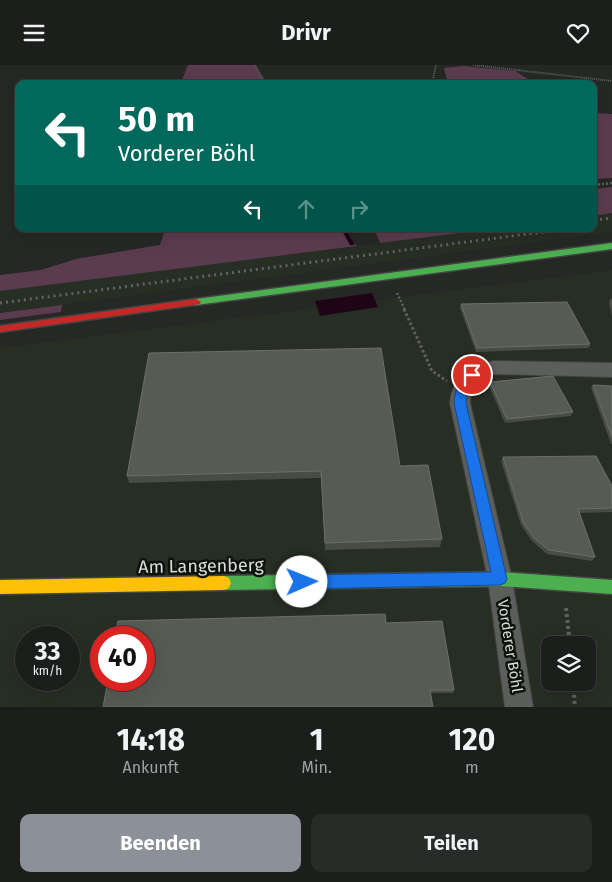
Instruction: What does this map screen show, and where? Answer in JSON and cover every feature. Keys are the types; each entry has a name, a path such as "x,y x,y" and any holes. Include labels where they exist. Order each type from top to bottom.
{"main road":[{"path":"0,329 612,245"},
{"name":"Am Langenberg","path":"0,587 500,579 612,587"}],"street":[{"path":"461,390 472,375 493,367 612,370"},
{"name":"Vorderer Böhl","path":"461,390 460,403 500,579 519,707"}],"path":[{"path":"255,65 264,80"},
{"path":"433,80 436,65"},
{"path":"474,65 612,81"},
{"path":"597,185 612,183"},
{"path":"394,285 432,371 461,390"},
{"path":"564,585 569,636"},
{"path":"574,691 575,707"}],"shaded area":[{"path":"188,65 255,65 264,80 182,80"},
{"path":"463,66 515,71 528,79 447,80 444,68"},
{"path":"597,113 612,114 612,178 597,179"},
{"path":"612,187 612,213 597,216 597,189"},
{"path":"612,213 612,232 0,313 0,291 469,232 597,232 597,216"},
{"path":"164,232 347,232 357,246 0,291 0,275 41,270 76,259 160,245"},
{"path":"375,232 469,232 380,243"},
{"path":"612,270 612,707 0,707 0,348"},
{"path":"372,293 378,307 320,316 315,301"},
{"path":"62,305 61,312 0,320 0,313"}],"building":[{"path":"567,302 590,344 477,348 461,304"},
{"path":"381,348 400,466 428,465 442,539 325,543 321,471 127,476 149,353"},
{"path":"553,376 573,412 507,419 490,382"},
{"path":"593,385 612,386 612,437"},
{"path":"596,456 612,486 612,508 578,509 595,557 549,550 534,538 523,522 503,457"},
{"path":"385,614 386,623 442,621 454,690 430,690 433,707 103,707 106,691 155,691 155,626 117,626 118,621"}],"waterway":[{"path":"345,232 352,244"}],"railway":[{"path":"597,220 612,218"},
{"path":"0,303 543,232"}],"traffic: fast":[{"path":"196,302 612,246"},
{"path":"224,583 500,579 612,587"}],"traffic: slow":[{"path":"0,587 224,583"}],"traffic: jam":[{"path":"0,329 196,302"}],"route":[{"path":"302,582 500,579 460,403 461,390 472,375"}]}
